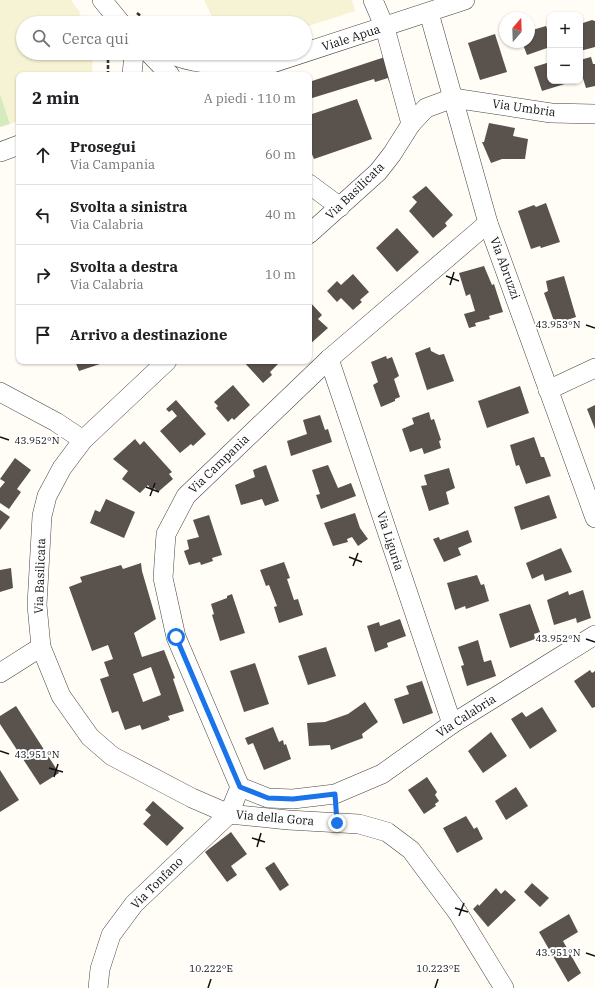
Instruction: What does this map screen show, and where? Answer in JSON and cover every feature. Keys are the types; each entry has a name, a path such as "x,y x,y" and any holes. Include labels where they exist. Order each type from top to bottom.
{"street":[{"path":"102,0 115,16"},
{"path":"373,0 385,28 410,124"},
{"name":"Viale Apua","path":"312,51 385,28 461,1"},
{"name":"Via Abruzzi","path":"429,13 488,223 595,518"},
{"path":"132,72 133,60"},
{"path":"156,60 167,72"},
{"path":"193,60 220,64 264,66"},
{"name":"Viale Apua","path":"245,72 283,60"},
{"name":"Via Umbria","path":"453,98 551,113 595,114"},
{"name":"Via Basilicata","path":"312,231 378,172 392,154 410,124 426,108 453,98"},
{"path":"0,152 16,146"},
{"path":"312,186 340,207"},
{"name":"Via Campania","path":"240,787 176,637 163,578 166,534 186,496 329,358 488,223"},
{"name":"Via Liguria","path":"329,358 452,724"},
{"name":"Via Basilicata","path":"164,364 83,440 53,484 44,507 37,605 41,647 54,681 68,709 90,737 112,756 171,788 229,814"},
{"path":"548,390 595,368"},
{"path":"0,392 56,422 83,440"},
{"name":"Via Calabria","path":"240,787 268,798 293,799 335,794 382,774 452,724 595,635"},
{"path":"0,673 41,647"},
{"path":"229,814 240,787"},
{"path":"335,794 337,823"},
{"name":"Via della Gora","path":"229,814 288,820 359,824 387,832 411,850 458,913 504,988"},
{"name":"Via Tonfano","path":"98,988 100,969 111,935 134,904 229,814"}],"path":[{"path":"108,60 108,72"}],"shaded area":[{"path":"0,0 71,0 81,16 16,16 16,60 93,60 92,72 16,72 16,122 10,124 0,94"},
{"path":"204,0 352,0 355,11 312,25 312,16 212,16"}],"green space":[{"path":"0,94 10,124 0,127"}],"building":[{"path":"592,20 595,21 595,47 583,50 583,48 583,23"},
{"path":"546,26 547,48 527,55 524,48 535,48 535,29"},
{"path":"495,34 507,72 480,80 468,43"},
{"path":"388,56 394,81 389,82 388,78 375,82 374,79 312,98 312,81"},
{"path":"591,57 593,64 595,64 595,86 586,88 583,78 583,59"},
{"path":"547,63 547,84 565,84 542,91 534,67"},
{"path":"357,99 372,139 314,159 312,154 312,114"},
{"path":"489,123 515,128 513,136 528,139 525,159 502,159 491,163 482,142 484,142"},
{"path":"426,186 453,215 445,223 447,226 433,238 409,211 417,202 412,197"},
{"path":"546,203 560,242 541,248 540,246 531,249 518,211 534,205 536,207"},
{"path":"397,228 419,252 397,272 376,248"},
{"path":"484,266 492,285 494,284 503,312 489,316 490,319 475,323 476,326 469,328 464,314 475,311 470,294 466,296 459,273"},
{"path":"353,274 369,292 360,300 362,302 353,310 341,298 337,302 327,291 337,281 341,285"},
{"path":"564,276 576,317 555,324 544,293 548,291 546,281"},
{"path":"312,304 322,315 318,319 328,328 312,342"},
{"path":"430,347 431,351 439,355 444,354 454,381 427,390 415,353"},
{"path":"386,356 387,359 392,357 399,376 394,379 400,397 395,399 395,401 381,407 373,385 378,382 371,362"},
{"path":"76,364 100,364 79,371"},
{"path":"246,364 278,364 270,372 272,375 263,383"},
{"path":"233,385 250,405 234,420 232,418 228,422 216,408 218,406 214,402"},
{"path":"520,386 529,413 487,428 478,401"},
{"path":"176,400 206,434 193,446 191,444 180,453 160,431 177,416 172,410 169,412 166,409"},
{"path":"595,405 595,429 587,409"},
{"path":"429,412 431,420 434,419 441,440 439,441 441,448 424,454 422,448 410,452 402,429 414,424 412,418"},
{"path":"320,415 325,430 328,429 332,442 291,456 287,441 307,434 303,420"},
{"path":"534,437 541,457 544,457 551,476 526,484 519,465 516,466 510,445"},
{"path":"135,439 140,445 144,441 172,472 169,474 173,479 158,492 153,487 151,490 148,485 140,493 122,479 128,471 113,459"},
{"path":"15,458 31,470 17,489 21,492 9,509 0,503 0,488 5,482 0,479"},
{"path":"266,465 279,501 265,506 262,499 241,505 235,485 255,477 253,470"},
{"path":"328,465 338,488 351,483 356,496 321,509 316,495 320,494 312,470"},
{"path":"449,468 455,488 446,492 449,504 429,511 421,486 427,485 424,475"},
{"path":"549,495 557,518 521,530 514,507"},
{"path":"106,499 135,512 124,538 90,523 95,510 100,512"},
{"path":"0,510 10,517 0,530"},
{"path":"355,513 360,528 368,539 358,546 352,537 347,539 348,542 333,546 324,523"},
{"path":"209,515 222,555 212,558 213,561 201,565 200,562 189,565 184,551 189,549 187,540 199,537 193,520"},
{"path":"468,530 472,542 458,548 461,555 444,562 433,539 439,537 440,540"},
{"path":"561,548 572,572 545,581 543,574 532,579 526,563"},
{"path":"284,562 290,578 287,579 294,600 298,599 303,615 279,623 274,607 277,606 269,585 266,586 260,570"},
{"path":"141,563 156,619 134,633 142,657 164,650 175,678 173,679 184,711 168,716 170,720 142,730 140,725 125,730 118,711 112,713 100,679 109,676 104,662 113,659 108,645 92,651 69,587 82,582 80,577 121,565 123,569","holes":["151,667 161,695 143,702 133,674"]},
{"path":"11,568 13,588 0,592 0,570"},
{"path":"477,575 481,585 484,584 489,601 466,609 465,606 455,610 447,583"},
{"path":"583,590 591,618 577,623 576,618 554,625 547,600 568,591 569,595"},
{"path":"232,594 245,633 220,641 212,615 214,614 211,604 227,598 227,596"},
{"path":"530,604 540,632 534,634 535,639 510,648 499,614"},
{"path":"400,619 406,636 387,643 388,647 375,652 367,626 379,622 380,626"},
{"path":"478,640 484,662 491,660 496,676 467,686 461,666 464,665 458,647"},
{"path":"326,647 336,676 308,685 298,656"},
{"path":"255,663 269,704 244,712 230,671"},
{"path":"590,670 592,673 595,671 595,707 592,708 574,681"},
{"path":"422,681 433,713 403,724 394,699 409,694 406,686"},
{"path":"365,702 378,722 362,734 363,738 331,750 330,745 309,746 307,723 325,722 348,714"},
{"path":"16,706 59,773 40,785 0,724 0,716"},
{"path":"542,707 557,731 530,749 511,719 522,712 526,717"},
{"path":"273,727 279,742 283,740 284,745 286,744 291,759 264,770 253,743 248,745 245,738"},
{"path":"491,732 507,756 483,773 468,751"},
{"path":"0,770 19,800 0,812"},
{"path":"427,777 437,792 435,795 439,801 435,804 436,806 424,814 408,790"},
{"path":"516,787 528,806 506,820 495,801"},
{"path":"153,801 184,828 167,846 143,824 151,815 145,810"},
{"path":"466,816 474,829 477,827 483,839 457,853 443,828"},
{"path":"231,832 247,854 231,866 237,875 227,882 205,852"},
{"path":"274,862 289,885 280,891 265,868"},
{"path":"532,883 549,898 540,907 524,892"},
{"path":"496,888 501,894 505,890 516,900 488,927 473,909 478,904 479,906"},
{"path":"569,914 578,932 563,941 581,973 568,982 539,932"}],"route":[{"path":"176,637 240,787 268,798 293,799 335,794 337,823"}]}
